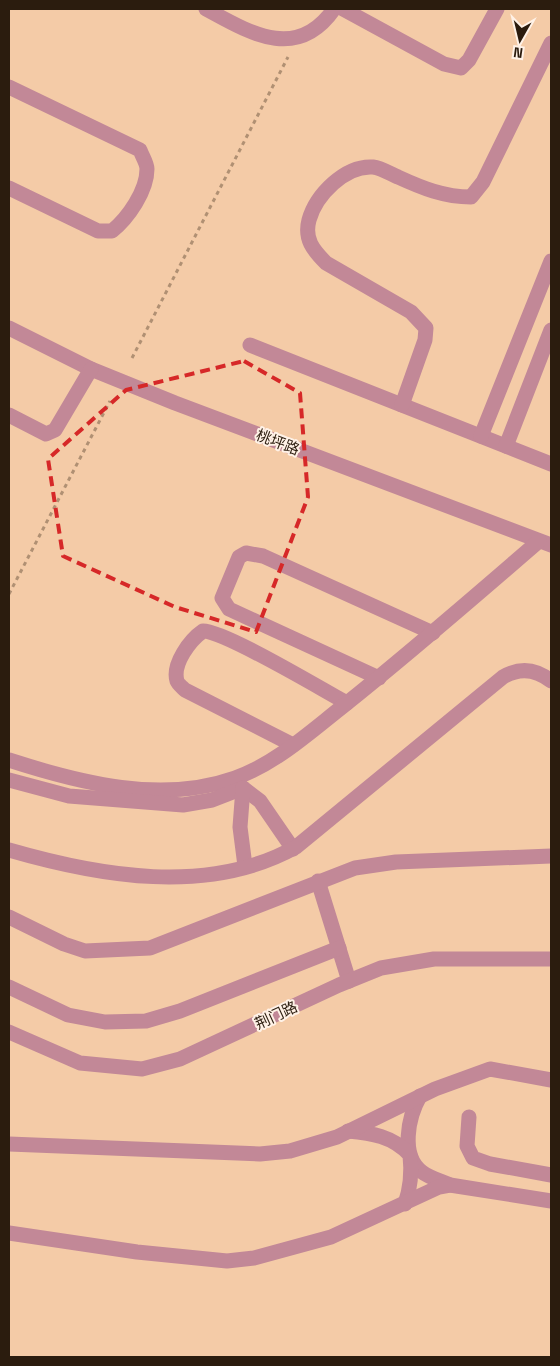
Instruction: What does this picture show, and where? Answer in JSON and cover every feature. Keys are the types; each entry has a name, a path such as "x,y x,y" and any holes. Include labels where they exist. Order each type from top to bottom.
{"street":[{"path":"206,9 259,36 282,39 308,34 317,28 334,9"},
{"path":"342,9 444,64 461,68 469,60 497,9"},
{"path":"402,405 425,340 426,328 411,312 326,263 315,253 309,242 307,229 311,214 330,186 344,175 373,167 446,196 471,196 483,182 551,43"},
{"path":"9,87 140,150 147,168 143,189 122,222 112,231 98,231 9,188"},
{"path":"481,436 551,261"},
{"name":"桃坪路","path":"9,328 90,369 545,543"},
{"path":"506,446 551,330"},
{"path":"250,345 551,464"},
{"path":"9,415 46,434 55,430 68,412 90,369"},
{"path":"9,760 47,772 100,785 182,789 235,779 257,769 293,745 545,543"},
{"path":"378,678 228,609 222,598 239,557 246,553 262,556 433,633"},
{"path":"293,745 185,690 178,682 176,671 188,644 196,636 203,631 216,634 275,663 346,703"},
{"path":"9,850 85,870 153,878 213,873 278,856 292,849 503,677 514,671 524,670 542,674 551,681"},
{"path":"9,780 69,796 183,804 212,800 243,788"},
{"path":"243,788 260,801 292,849"},
{"path":"243,788 240,826 245,866"},
{"path":"9,917 64,944 85,951 150,948 355,868 396,862 551,856"},
{"path":"318,881 349,981"},
{"path":"9,987 68,1015 105,1022 146,1021 180,1011 339,948"},
{"name":"荆门路","path":"9,1032 80,1063 142,1069 180,1059 349,981 382,968 434,959 551,959"},
{"path":"9,1144 260,1154 290,1151 337,1137 420,1096 490,1069 551,1080"},
{"path":"405,1204 410,1190 412,1172 410,1123 420,1096"},
{"path":"469,1118 467,1146 473,1158 490,1164 551,1175"},
{"path":"348,1131 397,1142 410,1155 420,1171 450,1185 551,1201"},
{"path":"9,1233 137,1252 227,1261 254,1258 331,1236 439,1187 450,1185"}],"path":[{"path":"132,358 299,36"},
{"path":"9,594 110,401"}],"highlighted area":[{"path":"244,361 300,393 308,497 256,632 175,607 63,556 48,459 126,390"}]}
